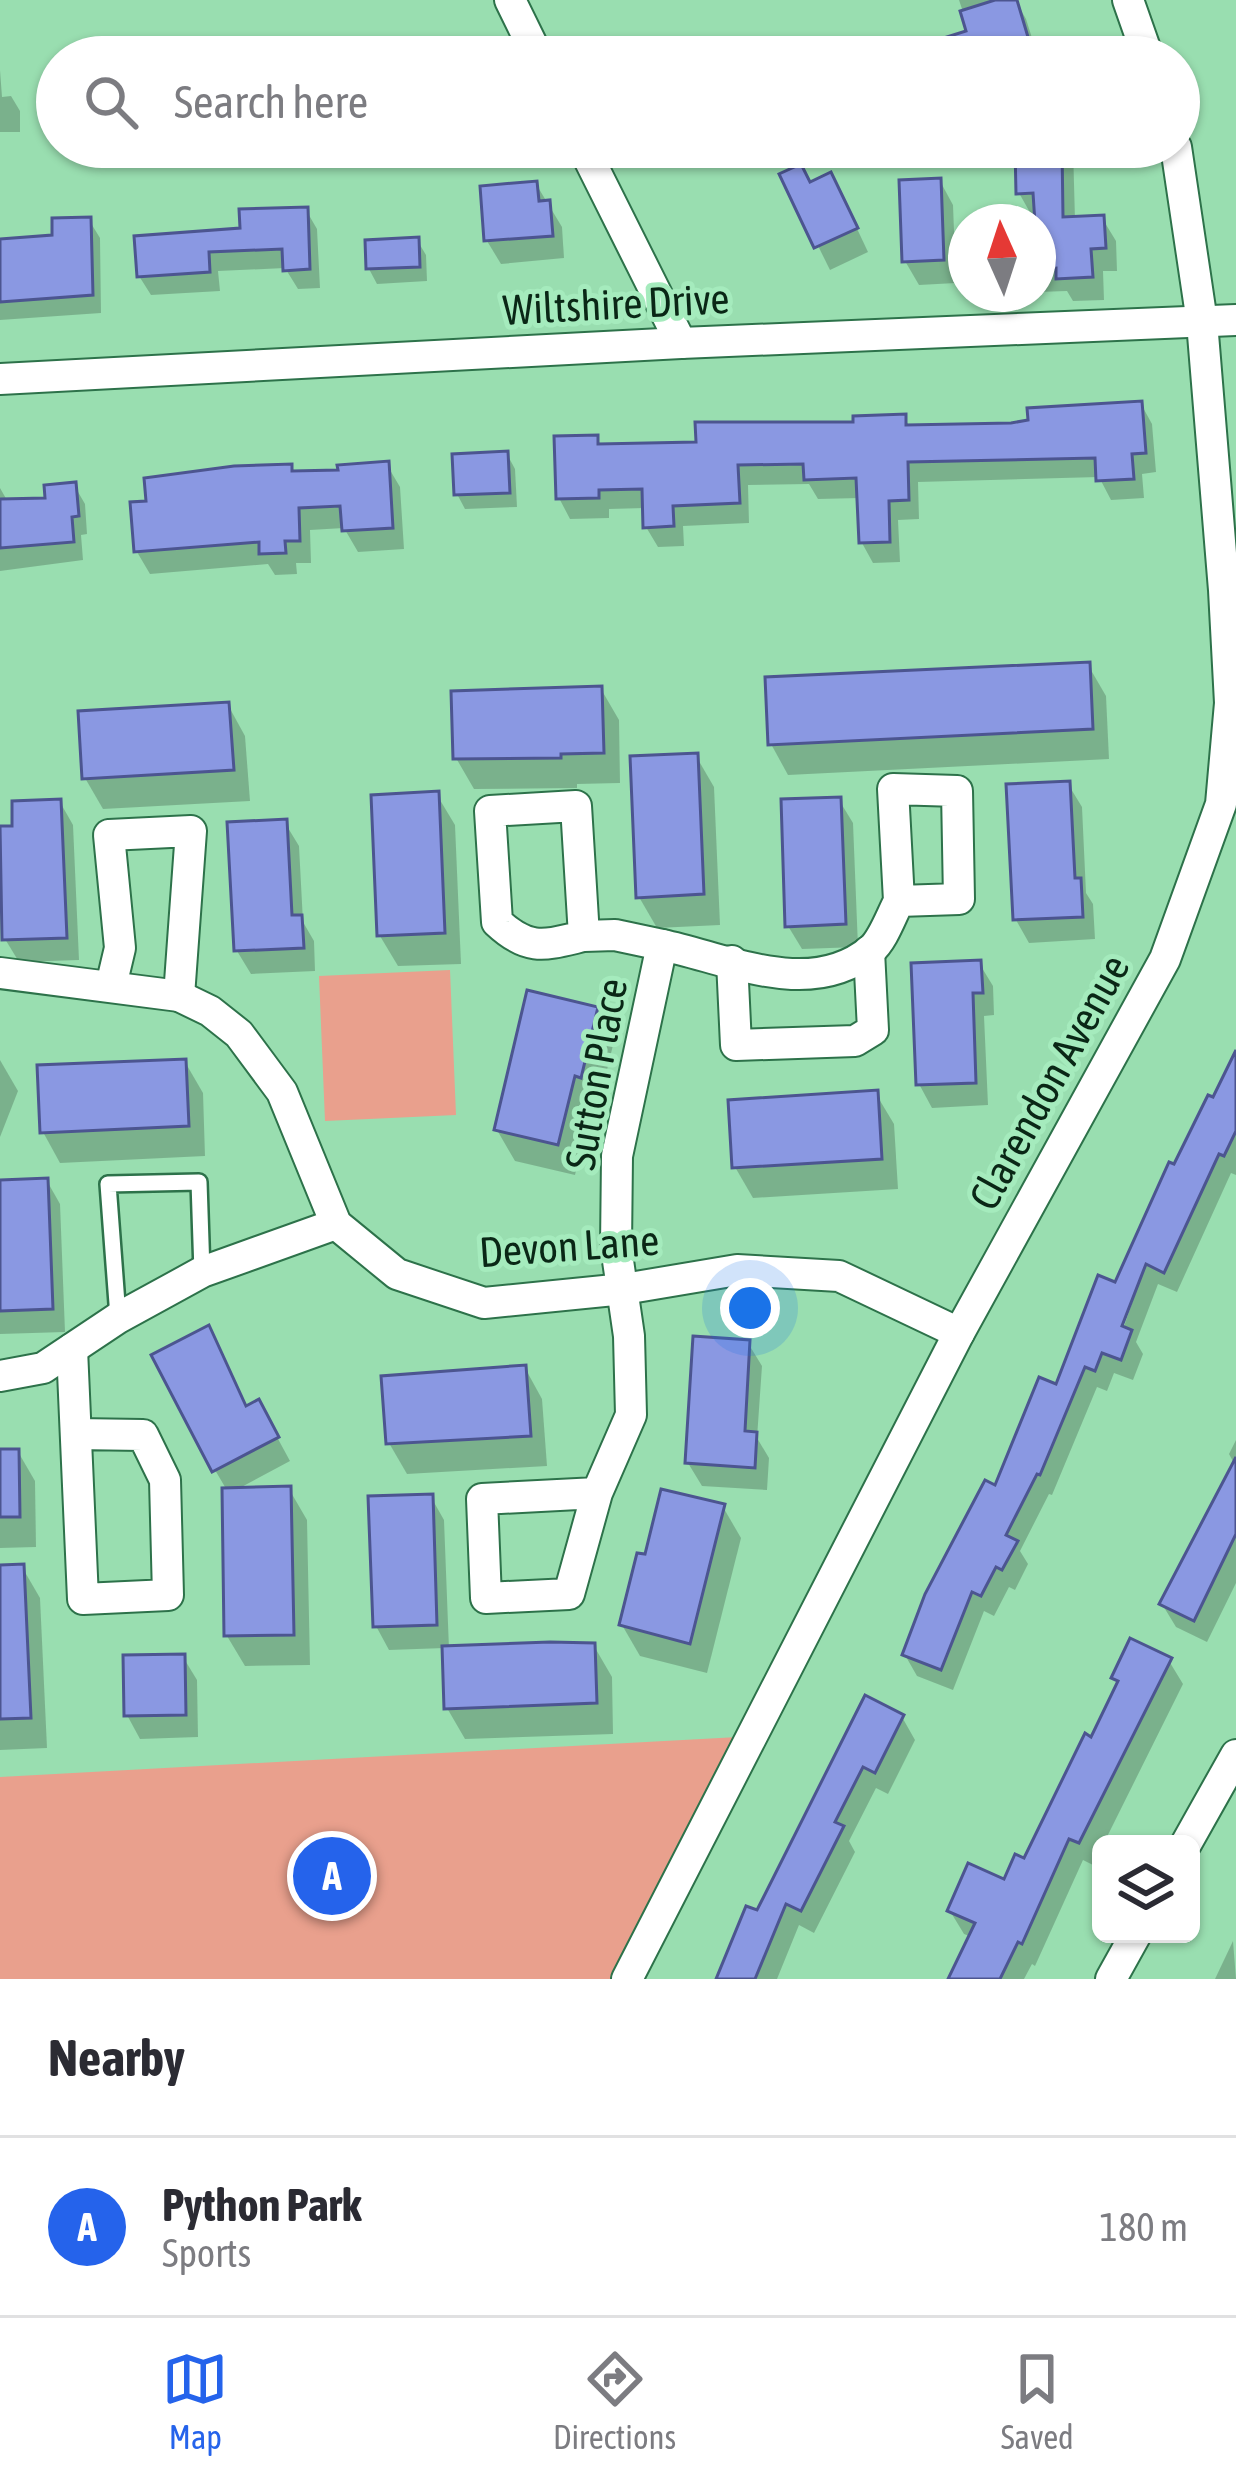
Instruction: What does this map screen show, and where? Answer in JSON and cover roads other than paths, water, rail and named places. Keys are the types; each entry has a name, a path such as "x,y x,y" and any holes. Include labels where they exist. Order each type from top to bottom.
{"street":[{"path":"510,0 528,36"},
{"path":"1128,0 1141,36"},
{"path":"594,168 681,343"},
{"name":"Clarendon Avenue","path":"627,1979 959,1333 1166,959 1229,805 1230,703 1202,322 1179,168"},
{"name":"Wiltshire Drive","path":"0,379 1236,320"},
{"name":"Sutton Place","path":"584,936 576,806 490,812 497,922 514,938 540,946 616,935 798,977 840,968 869,951"},
{"path":"111,986 120,948 110,835 191,831 179,996"},
{"path":"732,961 736,1046 855,1041 873,1030 869,951 899,902"},
{"name":"Sutton Place","path":"597,1492 482,1499 486,1598 569,1594 597,1492 631,1415 629,1336 616,1247 617,1156 662,945"},
{"name":"Devon Lane","path":"0,973 179,996 210,1011 239,1034 282,1092 336,1224 397,1274 484,1304 624,1289 737,1270 839,1276 959,1333"},
{"path":"0,1376 43,1368 118,1318 202,1272 336,1224"},
{"path":"73,1348 76,1434 83,1598 168,1594 166,1480 143,1436 76,1434"},
{"path":"1191,1835 1236,1755"},
{"path":"1111,1979 1131,1943"}],"lane":[{"path":"118,1318 108,1184 199,1182 202,1272"}],"place":[{"name":"Python Park","path":"332,1876"}]}
